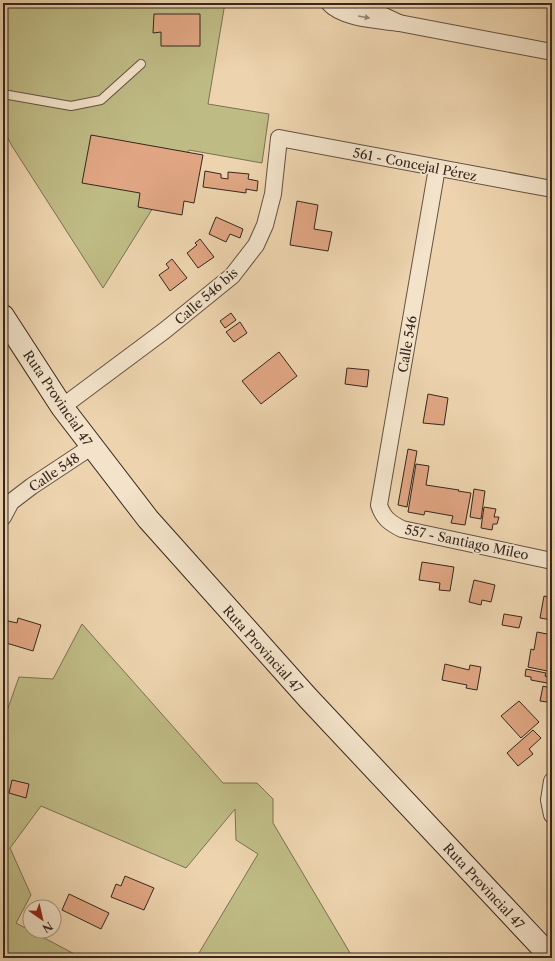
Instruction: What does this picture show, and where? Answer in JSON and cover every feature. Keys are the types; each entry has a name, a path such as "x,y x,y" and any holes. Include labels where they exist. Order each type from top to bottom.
{"main road":[{"name":"Ruta Provincial 47","path":"3,316 62,407 91,447 148,519 308,698 552,958"}],"street":[{"path":"328,3 348,14 552,52"},
{"path":"362,3 369,9 399,23"},
{"name":"561 - Concejal Pérez","path":"279,138 552,189"},
{"name":"Calle 546 bis","path":"62,407 164,331 232,276 256,245 265,225 273,194 279,138"},
{"name":"Calle 546","path":"385,518 380,505 437,168"},
{"name":"Calle 548","path":"3,517 11,502 32,486 91,447"},
{"name":"557 - Santiago Mileo","path":"385,518 402,529 552,561"},
{"path":"552,781 549,800 552,815"}],"lane":[{"path":"3,94 71,106 102,100 141,64"}],"shaded area":[{"path":"3,3 225,3 208,104 269,114 262,163 189,150 103,288 12,146 3,129"},
{"path":"82,624 223,783 257,783 273,799 273,823 353,958 196,958 258,854 236,840 235,809 186,868 41,806 10,848 31,895 29,899 22,899 22,912 16,923 22,926 22,939 46,939 82,958 3,958 3,722 19,677 53,679"}],"building":[{"path":"154,14 200,14 200,46 161,46 161,32 153,33"},
{"path":"91,135 203,155 194,203 184,201 182,215 138,207 140,193 82,183"},
{"path":"205,171 221,174 221,178 228,179 228,172 249,174 248,179 258,181 257,191 246,189 246,193 203,187"},
{"path":"297,201 318,205 314,229 332,232 328,251 290,245"},
{"path":"216,217 243,229 240,238 230,234 226,242 209,234"},
{"path":"200,239 214,257 198,268 187,253 197,245 195,243"},
{"path":"172,259 187,278 170,291 159,275 169,268 166,264"},
{"path":"231,313 236,320 225,328 220,321"},
{"path":"240,322 247,333 234,342 226,332"},
{"path":"279,352 297,376 261,404 242,381"},
{"path":"347,368 369,370 367,387 345,384"},
{"path":"428,394 448,398 444,425 423,423"},
{"path":"408,449 417,451 407,507 398,505"},
{"path":"416,464 429,466 426,485 471,493 465,525 451,523 453,516 425,511 424,515 408,512"},
{"path":"474,489 485,491 481,519 470,517"},
{"path":"484,507 496,509 494,517 499,517 497,524 493,524 492,530 481,528"},
{"path":"422,562 454,567 450,591 439,590 440,583 419,580"},
{"path":"474,580 495,585 491,602 482,600 481,605 469,602"},
{"path":"544,596 552,598 552,620 540,618"},
{"path":"504,614 522,617 519,628 502,625"},
{"path":"18,618 41,625 33,651 3,642 4,620 17,623"},
{"path":"537,632 552,635 549,653 552,653 548,664 552,665 552,672 528,667 531,649 534,650"},
{"path":"445,664 469,670 470,665 481,667 477,690 466,688 467,685 442,680"},
{"path":"526,669 546,673 545,676 552,678 552,684 531,680 531,677 525,676"},
{"path":"543,686 550,688 547,702 540,701"},
{"path":"519,701 539,722 521,738 501,716"},
{"path":"533,730 541,738 529,749 533,754 518,766 507,753"},
{"path":"12,780 29,784 26,798 9,793"},
{"path":"125,876 154,888 144,910 111,897 116,884 121,886"},
{"path":"69,894 109,913 101,929 62,910"}]}
